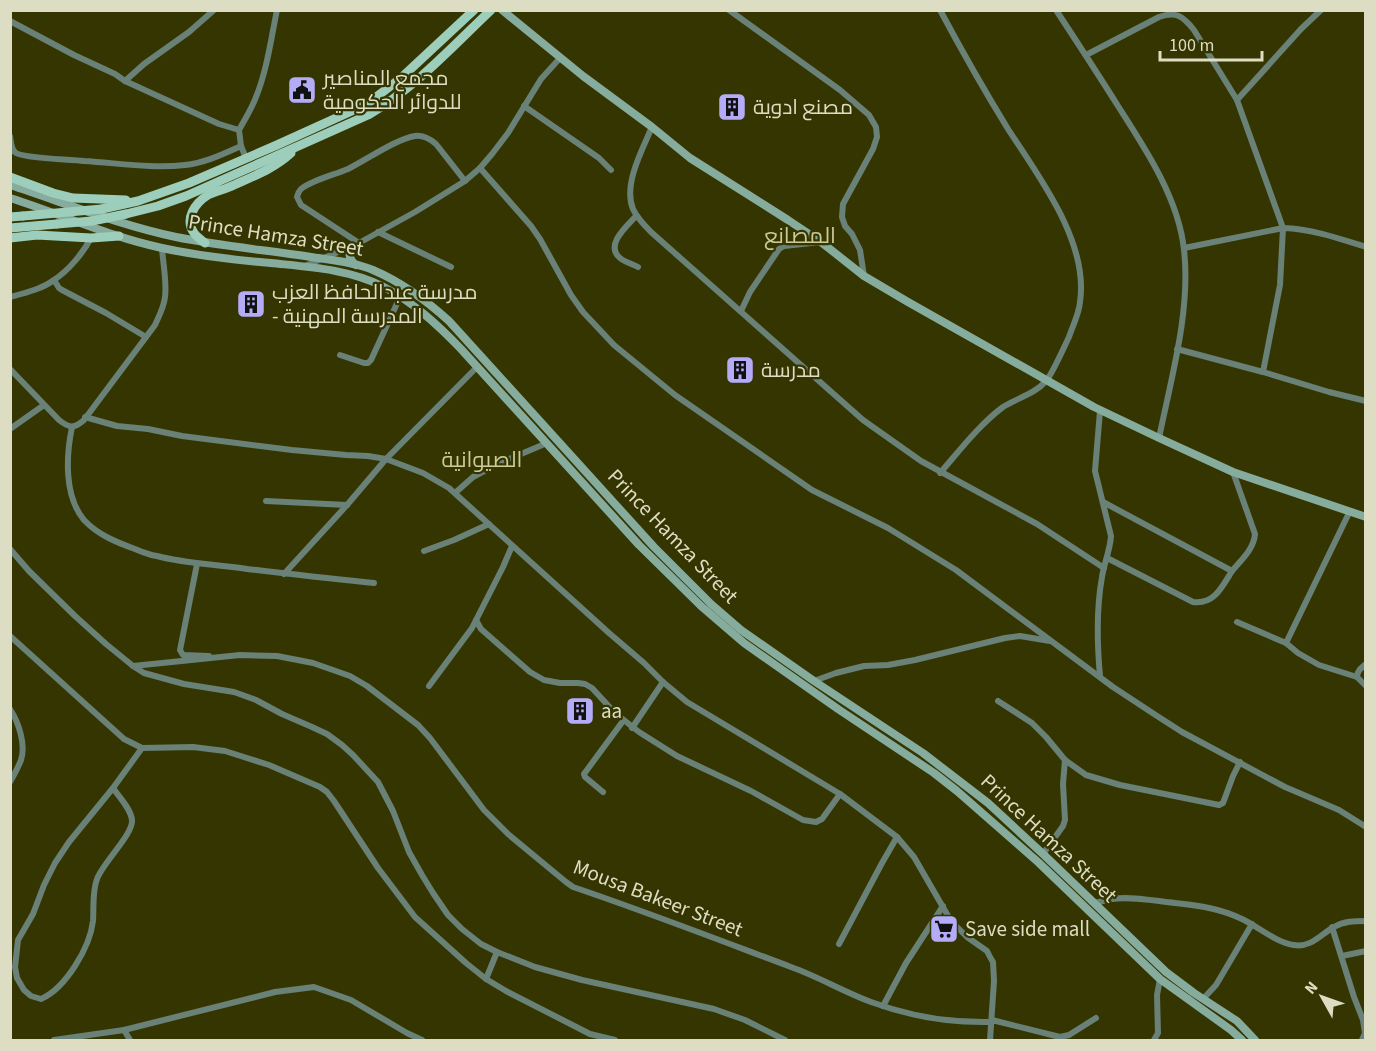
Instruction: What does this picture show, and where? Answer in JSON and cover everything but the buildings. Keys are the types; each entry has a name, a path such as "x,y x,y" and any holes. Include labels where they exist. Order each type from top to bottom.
{"main road":[{"path":"10,217 102,209 138,201 189,183 246,158 367,104 401,78 474,10"},
{"path":"10,228 92,221 158,206 186,196 368,115 390,103 424,74 491,10"},
{"path":"502,10 560,58 690,158 821,242 864,276 964,335 1100,411 1233,472 1365,517"},
{"path":"205,243 193,231 190,219 191,213 199,202 209,195 230,188 275,165 297,147"},
{"path":"10,177 73,198 138,201"},
{"name":"Prince Hamza Street","path":"10,185 136,227 205,243 274,251 356,265 389,278 423,300 449,321 654,546 741,630 923,753 988,803 1094,903 1160,980 1231,1030 1242,1041"},
{"name":"Prince Hamza Street","path":"10,198 119,236 162,248 215,257 338,271 381,286 420,310 437,324 639,545 700,606 744,643 957,791 1136,951 1236,1021 1255,1041"},
{"path":"10,238 37,235 91,238 119,236"},
{"path":"356,245 350,255 356,265"},
{"path":"272,263 274,251"},
{"path":"864,726 869,717"}],"street":[{"path":"125,81 214,10"},
{"path":"246,158 241,146 239,130 259,90 277,10"},
{"path":"729,10 840,90 869,116 876,127 877,137 873,149 843,204 842,217 860,250 864,276"},
{"path":"940,10 967,60 1052,197 1075,251 1080,270 1080,302 1077,314 1064,348 1047,381 994,415 940,473"},
{"path":"1056,10 1143,145 1172,203 1184,248 1185,291 1177,349 1159,438"},
{"path":"1237,100 1321,10"},
{"path":"1086,55 1159,16 1180,15 1194,30 1237,100 1283,228 1280,285 1263,372"},
{"path":"10,21 125,81 219,124 239,130"},
{"path":"305,266 356,245 465,181 480,168 508,133 541,79 560,58"},
{"path":"524,106 599,158 611,170"},
{"path":"652,127 638,159 630,194 636,216 651,232 863,420 940,473 1036,524 1104,568"},
{"path":"10,136 12,149 20,154 149,166 187,165 241,146"},
{"path":"356,245 301,206 297,197 301,189 348,169 413,136 431,139 465,181"},
{"path":"480,168 540,239 583,312 614,345 675,395 812,490 888,528 956,570 1121,692 1182,732 1285,787 1339,810 1365,827"},
{"path":"636,216 617,237 616,252 620,259 638,267"},
{"path":"1184,248 1283,228 1316,232 1365,247"},
{"path":"378,232 451,267"},
{"path":"10,297 54,280 80,255 91,238"},
{"path":"741,311 750,292 779,249 789,245 821,242"},
{"path":"10,369 65,425 72,427 78,425 155,325 162,310 166,291 162,248"},
{"path":"54,280 62,290 146,337"},
{"path":"340,355 368,363 400,297"},
{"path":"1177,349 1365,401"},
{"path":"284,574 386,459 477,367"},
{"path":"10,429 44,405"},
{"path":"1100,411 1095,471 1111,536 1101,584 1097,626 1100,676"},
{"path":"86,417 117,426 182,436 386,459 423,473 455,493 687,702 840,794 897,837 914,857 951,921 987,951 993,962 990,1041"},
{"path":"72,427 68,467 72,497 83,518 103,536 116,543 157,556 197,564 374,583"},
{"path":"455,493 473,477 489,468 547,444"},
{"path":"1107,558 1192,602 1206,603 1219,592 1255,540 1255,534 1233,472"},
{"path":"266,501 347,505"},
{"path":"1102,502 1232,572"},
{"path":"1286,643 1349,513"},
{"path":"424,551 489,524"},
{"path":"429,686 476,620 512,546"},
{"path":"10,549 75,616 106,644 144,673 184,684 234,692 312,726 342,745 378,782 417,868 448,915 481,944 535,967 582,980 714,1009 745,1020 785,1041"},
{"path":"197,564 180,650 183,655 207,655 216,658"},
{"path":"476,620 481,629 530,672 544,680 585,684 592,688 632,728 678,756 752,791 806,821 816,822 822,819 840,794"},
{"path":"1237,622 1286,643 1319,665 1357,677 1365,686"},
{"path":"10,636 124,739 142,748 193,747 225,751 269,765 320,787 334,801 378,868 415,917 435,937 486,979 590,1034 615,1041"},
{"path":"814,681 864,666 888,665 915,660 1005,638 1020,636 1050,641"},
{"name":"Mousa Bakeer Street","path":"133,666 240,655 277,656 337,670 367,686 418,725 483,810 508,834 573,887 791,967 883,1006 948,1021 979,1023 992,1020 1060,1037 1069,1035 1096,1018"},
{"path":"1357,677 1357,673 1365,664"},
{"path":"632,728 663,682"},
{"path":"998,701 1032,723 1065,760 1086,775 1099,779 1219,805 1222,803 1240,762"},
{"path":"10,710 18,726 23,747 22,759 10,782"},
{"path":"603,792 584,774 623,721"},
{"path":"113,788 129,811 132,821 123,840 96,879 90,935 75,966 60,985 49,996 41,999 31,996 24,990 17,978 15,967 18,940 33,914 44,885 69,842 142,748"},
{"path":"1043,854 1065,820 1063,784 1065,760"},
{"path":"839,944 897,837"},
{"path":"1094,903 1113,899 1200,905 1222,910 1280,940 1299,946 1313,941 1332,927 1342,923 1365,921"},
{"path":"883,1006 906,963 942,906"},
{"path":"1203,999 1216,985 1252,924"},
{"path":"1332,927 1365,1026 1362,1041"},
{"path":"10,936 18,940"},
{"path":"1342,956 1365,951"},
{"path":"486,979 497,952"},
{"path":"1154,1041 1158,1033 1157,995 1160,980"},
{"path":"54,1041 124,1030 275,992 314,987 351,1000 422,1041"},
{"path":"124,1030 130,1041"}],"place":[{"name":"مجمع المناصير للدوائر الحكومية","path":"302,90"},
{"name":"مصنع ادوية","path":"732,107"},
{"name":"مدرسة عبدالحافظ العزب - المدرسة المهنية","path":"251,304"},
{"name":"مدرسة","path":"740,370"},
{"name":"aa","path":"580,711"},
{"name":"Save side mall","path":"944,929"}],"district":[{"name":"المصانع","path":"800,236"},
{"name":"الصيوانية","path":"482,460"}]}
